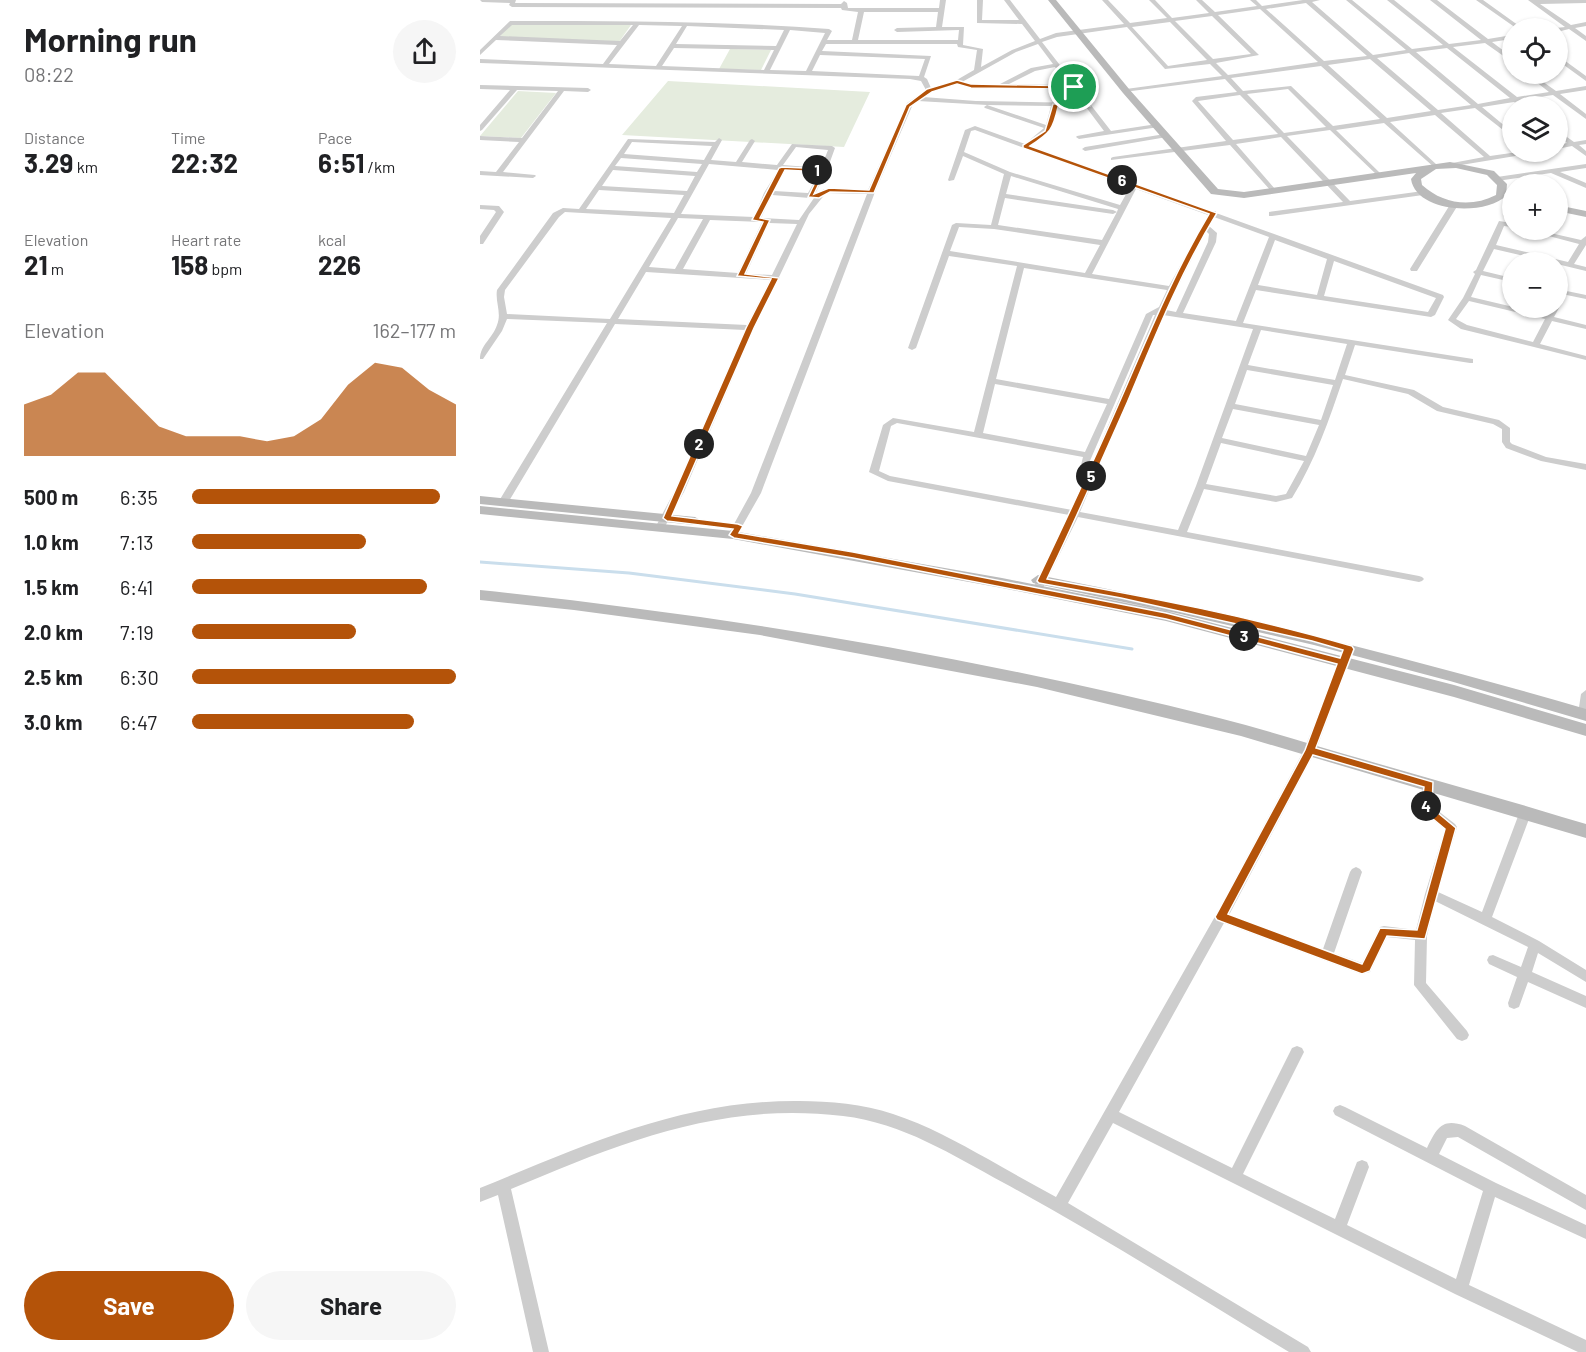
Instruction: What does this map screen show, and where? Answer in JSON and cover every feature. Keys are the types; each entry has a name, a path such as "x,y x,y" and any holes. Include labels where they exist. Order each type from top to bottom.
{"main road":[{"path":"1052,0 1126,91 1215,192 1244,195 1439,166 1480,169 1502,184 1501,196 1484,204 1454,205 1423,193 1417,186 1416,179 1420,172 1439,166"},
{"path":"1568,210 1586,214"},
{"path":"480,500 504,501 736,531 853,555 1039,585 1166,616 1346,655 1584,714"},
{"path":"480,510 664,523"},
{"path":"480,595 661,614 797,635 1054,685 1221,725 1526,811 1586,831"},
{"path":"1346,655 1454,691 1586,730"}],"street":[{"path":"483,0 513,1 511,4 513,5 602,2 844,3 847,10 942,10"},
{"path":"875,10 877,0"},
{"path":"908,9 909,0"},
{"path":"939,28 943,0"},
{"path":"980,0 980,22 1023,22"},
{"path":"1007,0 1109,133"},
{"path":"1105,0 1167,68 1256,55 1199,0"},
{"path":"1152,0 1348,203"},
{"path":"1252,0 1263,5 1383,121 1439,166 1502,156"},
{"path":"736,531 756,493 871,192 908,106 930,91 957,82 1038,41 1078,31 1213,14 1263,5 1317,0"},
{"path":"1349,0 1502,127"},
{"path":"1390,0 1512,96"},
{"path":"1433,0 1502,52"},
{"path":"1479,0 1505,18"},
{"path":"1307,1 1489,158"},
{"path":"1532,1 1586,1"},
{"path":"1532,1 1586,39"},
{"path":"895,42 899,9"},
{"path":"855,42 861,10"},
{"path":"480,53 510,23 637,23 828,29 825,42 808,73"},
{"path":"604,66 637,23"},
{"path":"658,68 686,24"},
{"path":"1568,28 1586,24"},
{"path":"766,72 788,28"},
{"path":"897,30 962,28 962,48 980,50 977,71"},
{"path":"494,38 623,43"},
{"path":"1126,91 1502,39"},
{"path":"825,42 961,42"},
{"path":"672,46 778,48"},
{"path":"820,52 930,57 921,78"},
{"path":"480,61 921,78 930,91"},
{"path":"1326,64 1392,120 1439,166"},
{"path":"1002,87 1033,69 1058,65"},
{"path":"1568,66 1586,80"},
{"path":"957,82 971,86 1074,87"},
{"path":"1542,84 1586,117"},
{"path":"480,87 588,90"},
{"path":"1273,190 1195,100 1289,87 1378,174"},
{"path":"480,129 516,88"},
{"path":"1535,96 1586,88"},
{"path":"498,174 562,90"},
{"path":"917,99 976,103 1088,105"},
{"path":"1113,159 1392,120 1502,101"},
{"path":"976,103 1049,128"},
{"path":"1026,146 1043,135 1049,128 1055,105"},
{"path":"1079,137 1157,126"},
{"path":"951,180 968,130 972,128 1213,213 1331,259 1397,280 1440,297 1431,315 1253,287"},
{"path":"1085,149 1165,136"},
{"path":"504,501 718,142 632,137 582,210"},
{"path":"480,138 523,140"},
{"path":"1568,140 1586,154"},
{"path":"737,165 752,141"},
{"path":"1568,145 1586,142"},
{"path":"664,523 750,328 814,196 832,151 831,147 794,145 780,168 756,220"},
{"path":"961,153 1008,173 1120,211"},
{"path":"619,156 824,170"},
{"path":"1497,179 1586,166"},
{"path":"611,168 699,174"},
{"path":"1552,171 1586,186"},
{"path":"480,173 533,176"},
{"path":"994,226 1008,173"},
{"path":"1088,275 1134,185"},
{"path":"598,188 689,193"},
{"path":"768,193 814,196 829,190 871,192"},
{"path":"1272,214 1423,193"},
{"path":"1004,195 1120,211"},
{"path":"1414,269 1454,205"},
{"path":"480,207 496,208 500,212 480,242"},
{"path":"480,357 498,330 503,315 499,297 501,290 556,215 563,210 802,222"},
{"path":"1039,585 1074,515 1163,310 1213,213"},
{"path":"678,272 708,217"},
{"path":"741,276 767,220"},
{"path":"1502,223 1477,272 1467,298 1452,320 1454,323 1535,346 1586,358"},
{"path":"912,348 956,225 994,226 1104,243"},
{"path":"1179,314 1212,242 1213,233 1205,227"},
{"path":"1239,323 1273,236"},
{"path":"1568,238 1585,241 1570,265"},
{"path":"1491,246 1586,269"},
{"path":"947,253 1173,289"},
{"path":"1320,297 1331,259"},
{"path":"978,435 1021,264"},
{"path":"643,269 776,278"},
{"path":"1477,272 1502,278"},
{"path":"1568,294 1586,297"},
{"path":"1467,298 1502,307"},
{"path":"1093,472 1085,469 1088,455 1150,314 1163,310 1470,361"},
{"path":"503,315 612,323 750,328"},
{"path":"1535,346 1549,318 1586,327"},
{"path":"1181,535 1202,486 1258,327"},
{"path":"1202,486 1284,499 1292,493 1323,423 1352,342"},
{"path":"1244,367 1410,392 1440,409 1496,422 1506,428 1506,442 1509,446 1532,455 1586,467"},
{"path":"992,381 1111,402"},
{"path":"1229,406 1323,423"},
{"path":"1088,455 892,420 887,425 874,472 888,478 1074,515 1419,579"},
{"path":"1217,440 1308,459"},
{"path":"1059,1204 1221,917 1310,750 1346,655"},
{"path":"1584,714 1586,694"},
{"path":"1430,785 1426,809 1451,828 1421,936 1420,985 1462,1035"},
{"path":"1485,919 1526,811"},
{"path":"1326,957 1356,872"},
{"path":"1431,894 1535,945 1586,977"},
{"path":"1221,917 1362,969 1366,968 1384,931 1421,936"},
{"path":"1514,1003 1535,945"},
{"path":"1493,960 1586,1002"},
{"path":"1235,1176 1297,1052"},
{"path":"480,1195 599,1144 640,1130 735,1110 791,1106 834,1108 877,1116 926,1133 1059,1204 1303,1352"},
{"path":"1340,1111 1491,1188 1586,1232"},
{"path":"1110,1115 1460,1289 1586,1348"},
{"path":"1431,1156 1442,1133 1447,1130 1460,1131 1586,1203"},
{"path":"1339,1228 1362,1167"},
{"path":"503,1186 541,1352"},
{"path":"1460,1289 1491,1188"}],"shaded area":[{"path":"510,25 631,25 619,42 499,37"},
{"path":"730,49 771,50 761,70 719,69"},
{"path":"668,81 870,92 844,147 622,135"},
{"path":"518,91 556,93 521,138 480,136"}],"waterway":[{"path":"480,562 629,573 795,594 1132,649"}],"route":[{"path":"1074,87 971,86 957,82 930,91 912,101 908,106 871,192 829,190 819,196 810,196 824,170 782,168 756,220 767,220 741,276 776,278 750,328 667,518 738,526 734,535 853,555 1166,616 1342,662 1310,750 1221,917 1362,969 1366,968 1384,931 1400,931 1421,936 1451,828 1445,822 1432,816 1426,809 1430,785 1310,750 1326,706 1342,662 1349,649 1312,638 1121,595 1042,581 1074,515 1164,308 1198,237 1213,213 1026,146 1047,132 1055,105 1088,105 1074,87"}]}
